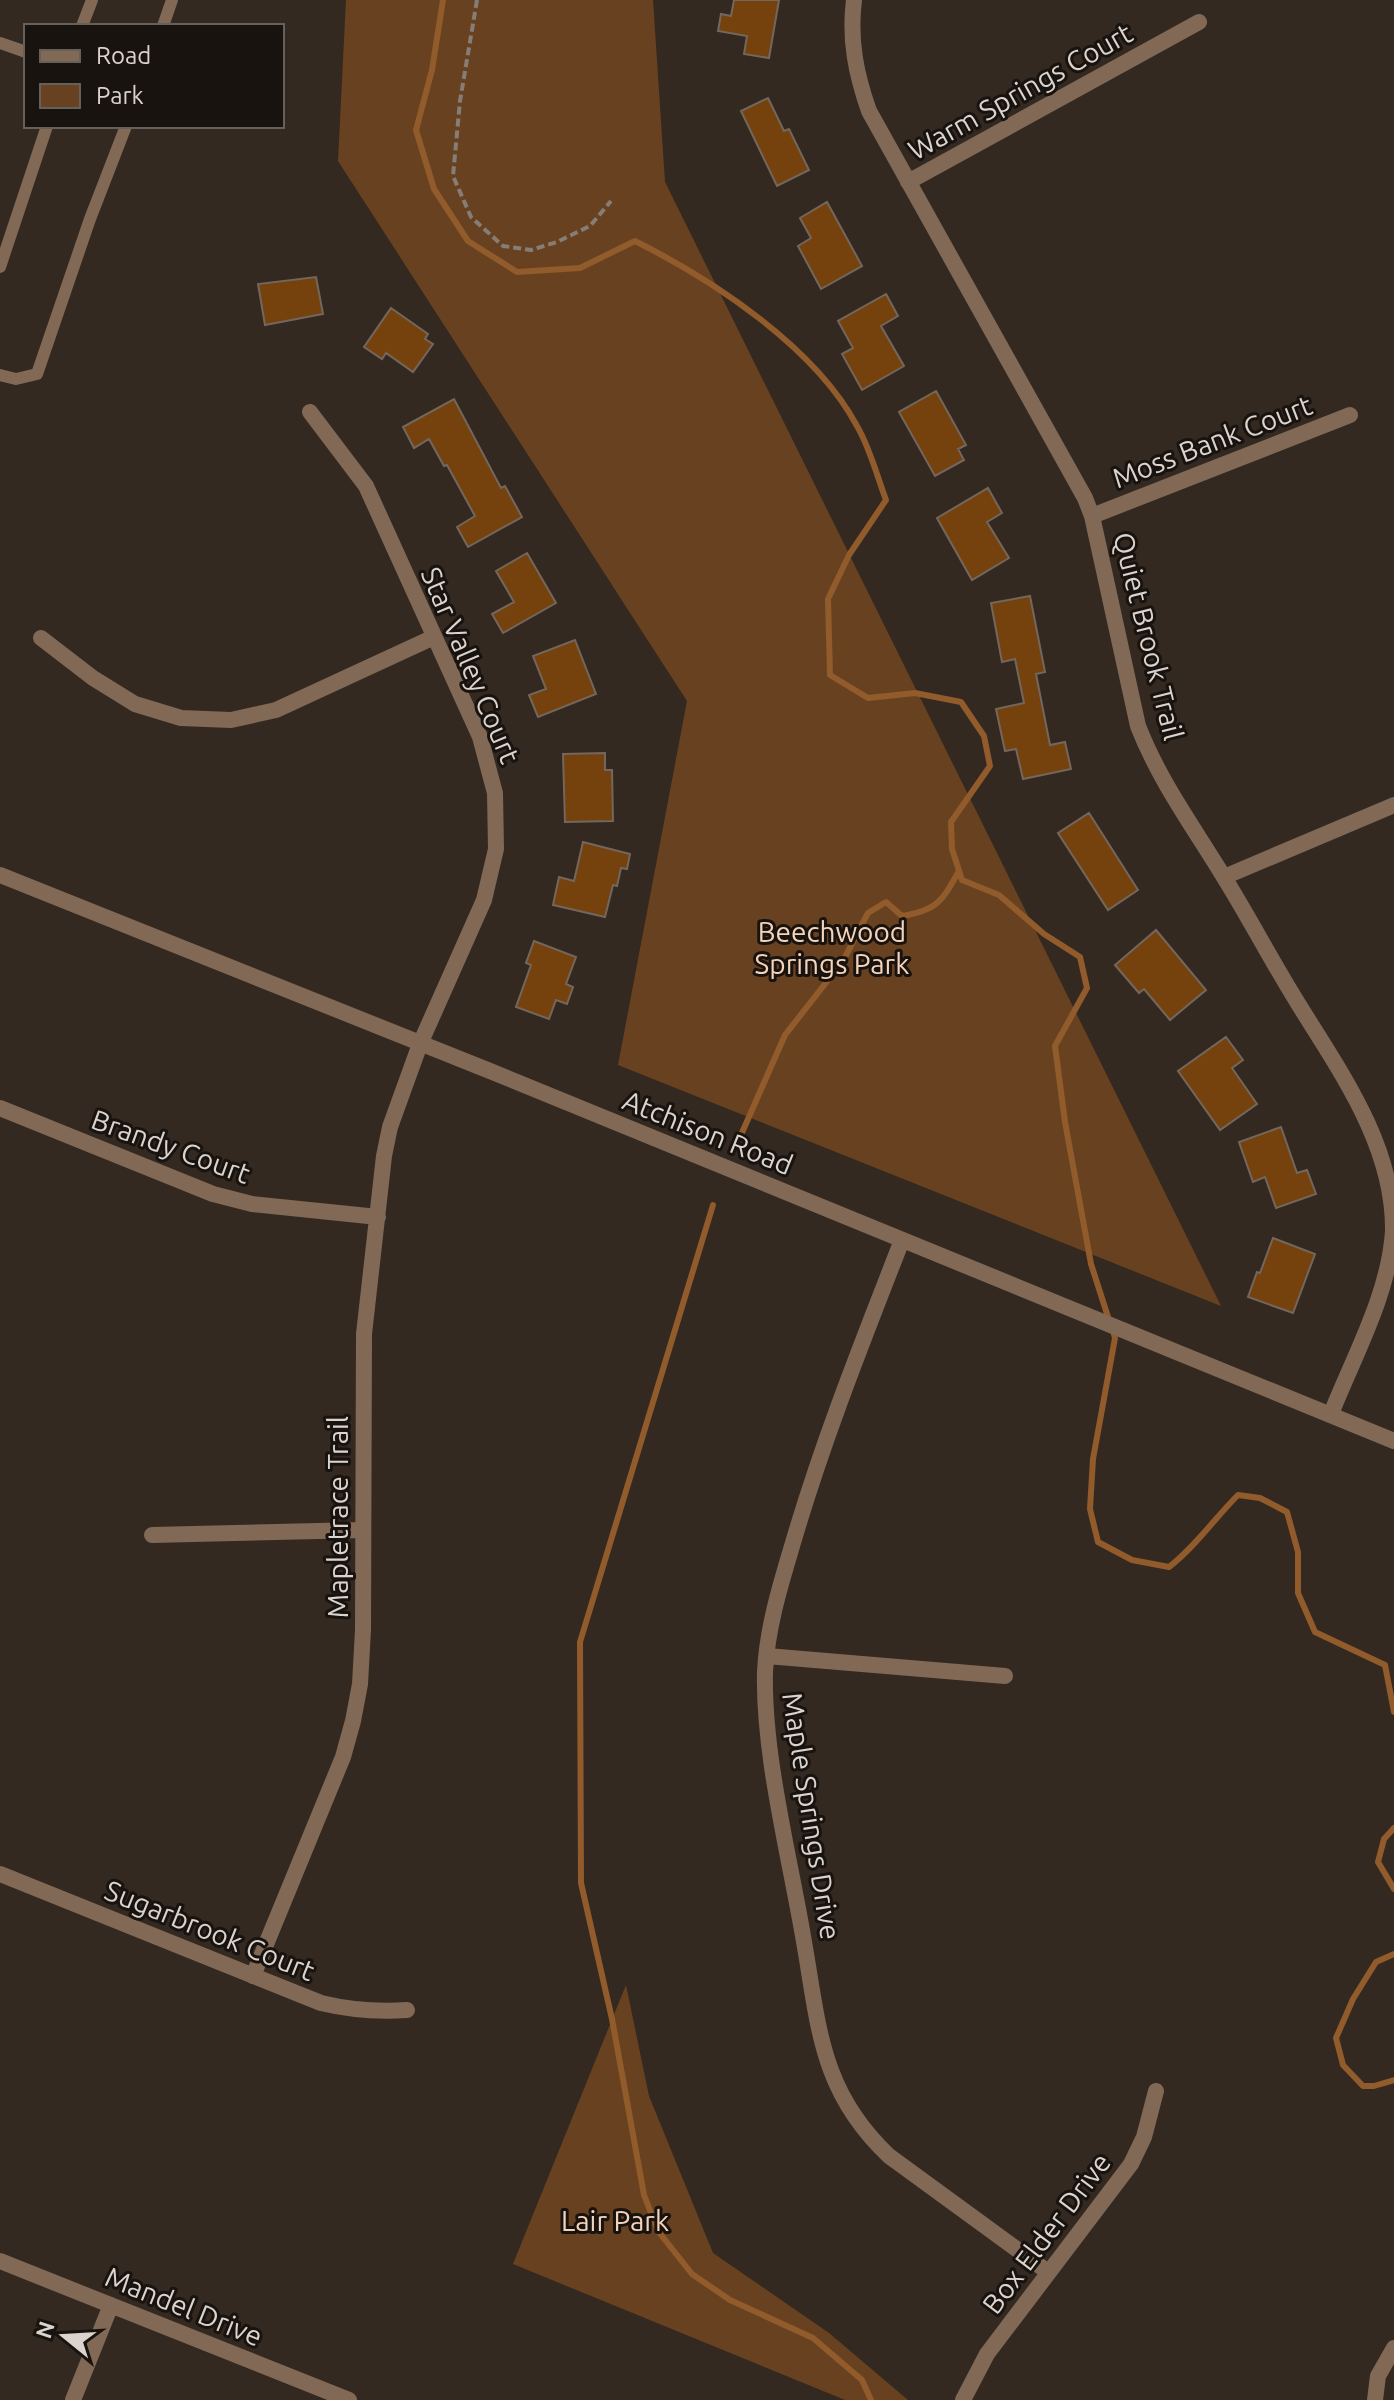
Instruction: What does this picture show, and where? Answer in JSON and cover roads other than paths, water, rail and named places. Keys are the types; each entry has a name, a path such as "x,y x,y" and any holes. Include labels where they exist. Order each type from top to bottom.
{"street":[{"name":"Quiet Brook Trail","path":"854,0 851,30 858,80 869,111 1085,498 1092,516 1138,726 1164,783 1224,877 1251,928 1371,1124 1383,1151 1392,1189 1394,1227 1391,1256 1384,1284 1331,1414"},
{"name":"Warm Springs Court","path":"908,182 1199,22"},
{"name":"Star Valley Court","path":"310,412 366,486 480,737 495,793 496,849 484,900 420,1044"},
{"name":"Moss Bank Court","path":"1092,516 1350,415"},
{"path":"41,638 93,678 135,704 181,718 231,720 276,710 434,637"},
{"path":"1224,877 1394,805"},
{"name":"Atchison Road","path":"0,875 1394,1441"},
{"name":"Mapletrace Trail","path":"253,1976 343,1757 360,1684 364,1334 390,1127 420,1044"},
{"name":"Brandy Court","path":"0,1108 213,1194 252,1204 378,1217"},
{"name":"Maple Springs Drive","path":"902,1240 823,1448 776,1598 767,1656 766,1708 772,1760 823,2045 839,2093 869,2137 889,2156 1048,2272"},
{"path":"152,1535 361,1530"},
{"path":"767,1656 1005,1676"},
{"name":"Sugarbrook Court","path":"0,1874 321,2003 348,2010 407,2010"},
{"name":"Box Elder Drive","path":"963,2400 987,2354 1131,2164 1144,2137 1156,2091"},
{"name":"Mandel Drive","path":"0,2261 349,2400"},
{"path":"73,2400 111,2305"},
{"path":"1375,2400 1378,2376 1394,2348"}],"lane":[{"path":"83,24 92,0"},
{"path":"164,24 172,0"},
{"path":"0,43 24,51"},
{"path":"0,267 46,128"},
{"path":"0,375 16,379 37,374 90,219 125,128"}],"waterway":[{"path":"443,0 432,70 416,130 434,189 468,241 517,272 580,268 635,241 697,275 760,318 816,369 839,397 862,435 886,500 849,555 828,599 830,675 868,698 915,693 961,702 984,736 990,766 951,822 952,849 962,880 999,895 1044,934 1080,957 1087,988 1055,1046 1065,1122 1091,1264 1109,1320"},
{"path":"741,1135 785,1035 843,961 868,913 886,902 902,916 924,911 943,897 959,871"},
{"path":"713,1205 580,1642 581,1883 612,2019 644,2195 658,2231 692,2274 730,2300 813,2338 862,2380 871,2400"},
{"path":"1113,1331 1115,1338 1093,1459 1090,1509 1098,1542 1132,1560 1169,1567 1238,1495 1260,1498 1287,1512 1298,1552 1298,1593 1315,1632 1385,1665 1394,1712"},
{"path":"1394,1828 1384,1839 1378,1862 1394,1889"},
{"path":"1394,1954 1376,1962 1353,1999 1336,2038 1343,2065 1363,2086 1394,2080"}],"park label":[{"name":"Beechwood Springs Park","path":"832,947"},
{"name":"Lair Park","path":"615,2220"}]}
